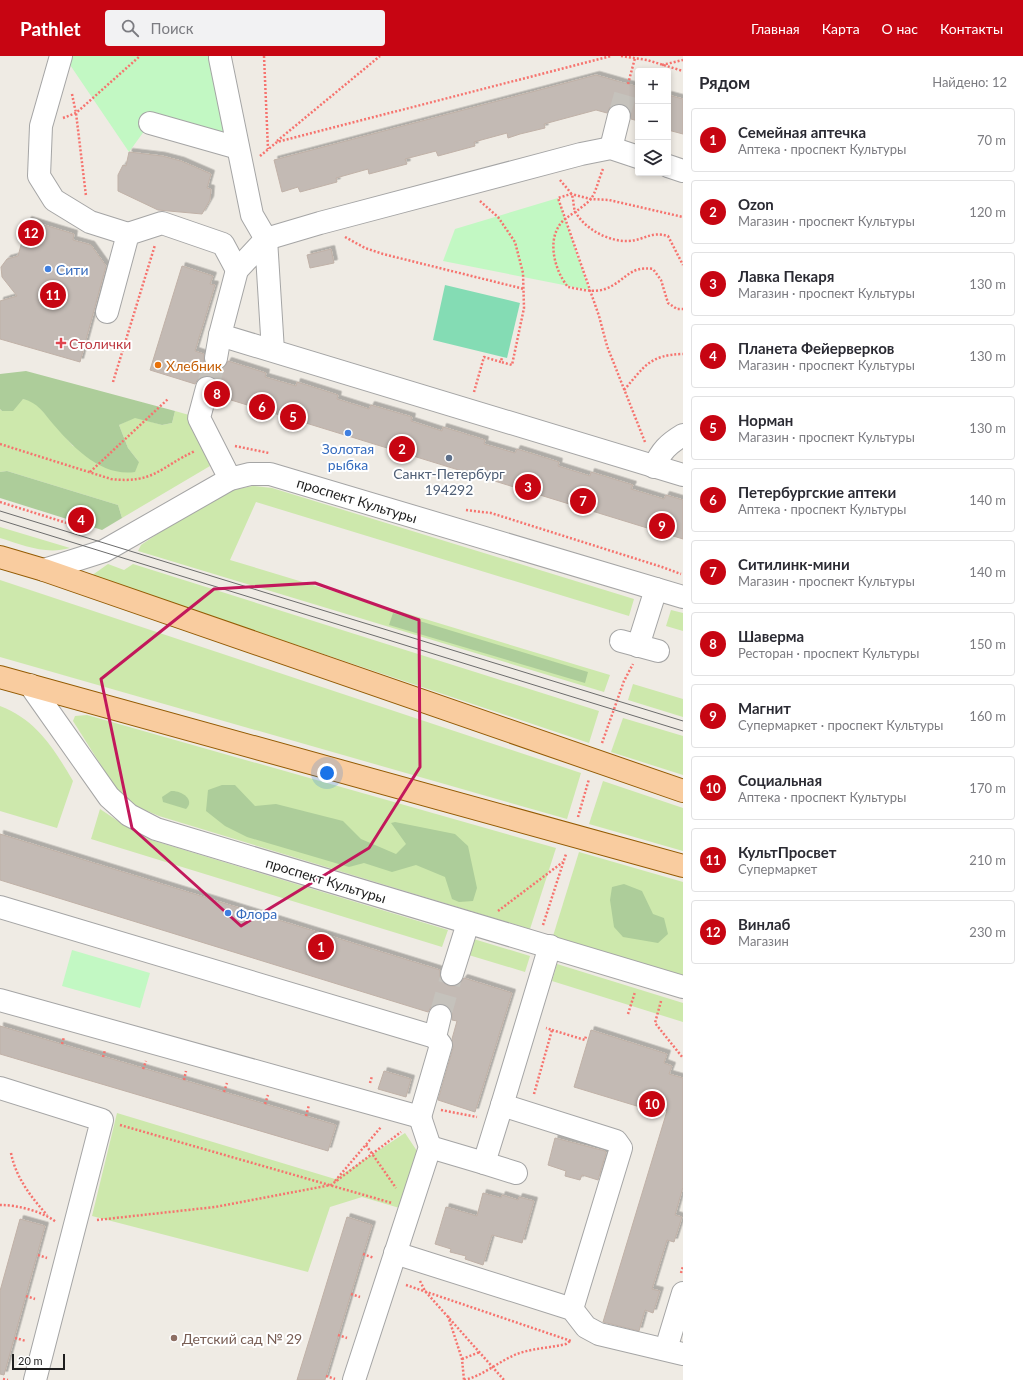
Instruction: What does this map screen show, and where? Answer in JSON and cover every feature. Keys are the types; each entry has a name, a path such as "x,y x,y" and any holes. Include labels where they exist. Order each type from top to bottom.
{"main road":[{"path":"0,557 44,570 683,791"},
{"path":"0,677 683,866"}],"street":[{"path":"61,56 41,126 39,176 54,200 90,222 128,234 162,223 223,244 237,270"},
{"path":"220,57 252,215 266,239 273,351"},
{"path":"611,148 619,116"},
{"path":"150,123 238,148"},
{"path":"216,358 220,335 237,270 266,239 547,162 611,148 635,156"},
{"path":"671,167 683,171"},
{"path":"107,312 128,234"},
{"path":"220,335 683,475"},
{"path":"207,388 199,418 230,479"},
{"path":"654,467 660,453 670,442 683,435"},
{"name":"проспект Культуры","path":"44,570 104,551 230,479 250,474 270,474 683,597"},
{"path":"639,646 656,589"},
{"name":"проспект Культуры","path":"30,685 109,797 129,815 156,829 675,984"},
{"path":"0,907 434,1037 442,1045 422,1111 430,1147 410,1208 403,1256 386,1280 354,1380"},
{"path":"452,974 473,924"},
{"path":"484,1163 550,946"},
{"path":"0,1000 396,1110 422,1111"},
{"path":"434,1037 440,1016"},
{"path":"0,1088 102,1120 35,1380"},
{"path":"502,1105 616,1141 620,1145 621,1151 572,1309"},
{"path":"430,1147 516,1173"},
{"path":"403,1256 572,1309 586,1327 599,1334 675,1352 683,1293"}],"path":[{"path":"41,126 76,113 140,56"},
{"path":"264,56 268,149"},
{"path":"243,171 380,56"},
{"path":"276,142 611,56"},
{"path":"621,56 647,60 683,71"},
{"path":"647,60 648,56"},
{"path":"628,84 635,58"},
{"path":"661,65 683,60"},
{"path":"71,92 76,113 90,222"},
{"path":"611,148 591,199 576,213 565,219 558,228 553,251 558,270 568,287 589,290 604,290 616,284 629,273 642,267 653,269 661,280 668,303 677,309 683,309"},
{"path":"547,162 571,194 576,213 583,221 602,236 613,240 630,241 643,236 660,234 668,236 683,265"},
{"path":"461,185 498,217 515,242 523,273 524,289 524,308 512,365 484,357 469,410"},
{"path":"654,467 607,346 558,198 571,194 591,199 609,200 683,217"},
{"path":"113,382 162,223"},
{"path":"320,223 371,250 524,289"},
{"path":"624,390 650,361 665,354 683,354"},
{"path":"501,362 502,357"},
{"path":"90,472 168,399"},
{"path":"0,502 70,524"},
{"path":"600,748 639,646"},
{"path":"577,821 590,775"},
{"path":"543,926 567,851"},
{"path":"473,924 563,862"},
{"path":"675,984 655,1023 683,1058"},
{"path":"552,1030 585,1040 586,1036"},
{"path":"0,1206 9,1205 48,1216 75,1229 215,1207 331,1185 422,1111 475,1118 502,1105"},
{"path":"331,1185 396,1110"},
{"path":"102,1120 410,1208"},
{"path":"366,1144 373,1152 410,1208"},
{"path":"11,1153 14,1170 34,1201 48,1216"},
{"path":"403,1256 414,1269 425,1291 504,1380"},
{"path":"386,1280 425,1291 576,1343"},
{"path":"447,1314 462,1359 464,1380 473,1378 517,1354 538,1348 566,1344 570,1341"},
{"path":"462,1359 480,1352"},
{"path":"326,1376 338,1380"},
{"path":"3,1379 8,1380"}],"highlighted area":[{"path":"315,583 419,620 420,767 369,848 241,926 132,828 101,679 214,589"}],"green space":[{"path":"64,56 214,56 238,148 150,123 129,152"},
{"path":"558,198 589,290 443,261 455,229"},
{"path":"445,285 520,303 507,358 433,340"},
{"path":"26,371 175,411 172,423 162,425 135,418 119,425 128,448 139,462 135,472 111,470 99,465 79,451 69,442 40,408 28,400 23,399 13,411 2,411 0,409 0,374"},
{"path":"23,399 34,401 73,446 139,462 128,448 119,425 135,417 162,425 172,423 175,411 189,415 210,466 122,518 118,505 7,471 0,472 0,409 2,411"},
{"path":"7,471 118,505 122,518 102,530 0,498 0,472"},
{"path":"253,486 272,488 634,599 629,616 256,502 230,560 610,675 604,692 138,551 141,545 209,499 233,490"},
{"path":"0,527 70,548 61,550 43,550 26,546 0,538"},
{"path":"108,564 124,570 133,564 599,711 589,743 91,576"},
{"path":"0,580 581,773 567,819 0,657"},
{"path":"671,610 683,613 683,631 666,626"},
{"path":"393,613 588,672 585,683 389,625"},
{"path":"633,684 683,699 683,717 628,700"},
{"path":"0,706 13,712 34,727 59,758 73,781 57,828 0,811"},
{"path":"87,715 556,848 530,929 159,816 135,806 116,789 73,721 75,716"},
{"path":"623,718 683,736 683,775 611,752"},
{"path":"603,781 683,808 683,851 589,824"},
{"path":"222,785 235,785 255,806 276,804 343,821 361,839 396,854 406,844 391,823 395,822 455,834 468,846 477,888 473,901 459,902 452,899 445,877 416,865 392,872 364,863 349,867 247,837 225,826 206,811 208,790"},
{"path":"171,791 179,792 186,796 189,805 186,809 163,802 162,797"},
{"path":"100,809 124,825 151,840 448,930 442,947 91,839"},
{"path":"579,852 683,882 683,976 553,936"},
{"path":"624,884 642,891 653,914 664,918 668,934 658,943 623,937 614,927 610,900 612,887"},
{"path":"467,937 530,956 525,972 462,953"},
{"path":"72,950 150,973 140,1008 62,986"},
{"path":"557,964 683,1003 683,1022 552,981"},
{"path":"117,1113 335,1179 405,1133 421,1157 403,1209 362,1197 330,1207 308,1272 92,1216"}],"building":[{"path":"596,75 635,86 635,120 631,119 631,113 627,107 622,104 616,104 610,107 607,113 596,110 544,124 545,128 508,138 507,133 474,142 475,146 438,156 436,151 405,159 407,164 369,174 368,169 336,178 337,182 300,192 298,187 282,192 274,160"},
{"path":"671,96 683,99 683,134 671,131"},
{"path":"129,152 162,156 181,161 211,174 207,188 211,189 210,200 202,214 158,210 118,191 118,175 123,165 126,166"},
{"path":"28,220 74,234 73,240 91,245 106,266 80,362 0,339 0,301 17,296 2,277 1,267 7,259 18,256"},
{"path":"331,249 334,263 310,268 307,255"},
{"path":"182,266 213,276 210,284 215,285 195,351 204,354 204,362 208,368 220,370 228,361 266,373 265,377 296,386 297,382 338,395 337,399 369,409 371,405 412,417 411,421 442,431 443,427 485,440 484,444 515,453 517,449 559,462 558,466 590,476 591,472 633,485 631,489 664,499 666,495 683,500 683,539 218,396 219,384 216,379 211,376 203,376 198,379 195,384 150,370"},
{"path":"0,834 440,970 440,977 443,982 449,986 455,986 464,978 512,993 475,1112 438,1100 453,1048 452,1039 457,1021 452,1020 452,1013 448,1007 443,1004 437,1004 431,1007 428,1012 0,880"},
{"path":"0,1026 336,1125 328,1151 0,1054"},
{"path":"591,1030 667,1054 664,1063 672,1066 669,1074 683,1078 683,1187 675,1215 682,1217 674,1242 667,1240 652,1289 660,1291 653,1313 645,1310 639,1331 603,1322 667,1111 641,1103 640,1107 574,1087"},
{"path":"384,1071 411,1079 406,1097 378,1089"},
{"path":"555,1138 605,1151 606,1153 598,1180 582,1175 580,1180 565,1176 566,1171 548,1165"},
{"path":"483,1193 501,1198 502,1195 518,1200 519,1197 534,1201 522,1243 492,1235 483,1265 465,1259 466,1256 450,1252 451,1249 435,1244 446,1207 477,1216"},
{"path":"347,1217 372,1225 325,1380 297,1380"},
{"path":"20,1219 45,1226 4,1375 0,1374 0,1291"}],"tunnel":[{"path":"619,116 628,84"},
{"path":"207,388 216,358"},
{"path":"440,1016 452,974"}],"tram line":[{"path":"0,511 683,721"},
{"path":"0,520 683,731"}],"place":[{"name":"Винлаб","path":"31,233"},
{"name":"Сити","path":"48,269"},
{"name":"КультПросвет","path":"53,295"},
{"name":"Столички","path":"61,343"},
{"name":"Хлебник","path":"158,365"},
{"name":"Шаверма","path":"217,394"},
{"name":"Петербургские аптеки","path":"262,407"},
{"name":"Норман","path":"293,417"},
{"name":"Золотая рыбка","path":"348,433"},
{"name":"Ozon","path":"402,449"},
{"name":"Санкт-Петербург 194292","path":"449,458"},
{"name":"Лавка Пекаря","path":"528,487"},
{"name":"Ситилинк-мини","path":"583,501"},
{"name":"Планета Фейерверков","path":"81,520"},
{"name":"Магнит","path":"662,526"},
{"name":"Флора","path":"228,913"},
{"name":"Семейная аптечка","path":"321,947"},
{"name":"Социальная","path":"652,1104"},
{"name":"Детский сад № 29","path":"174,1338"}]}
